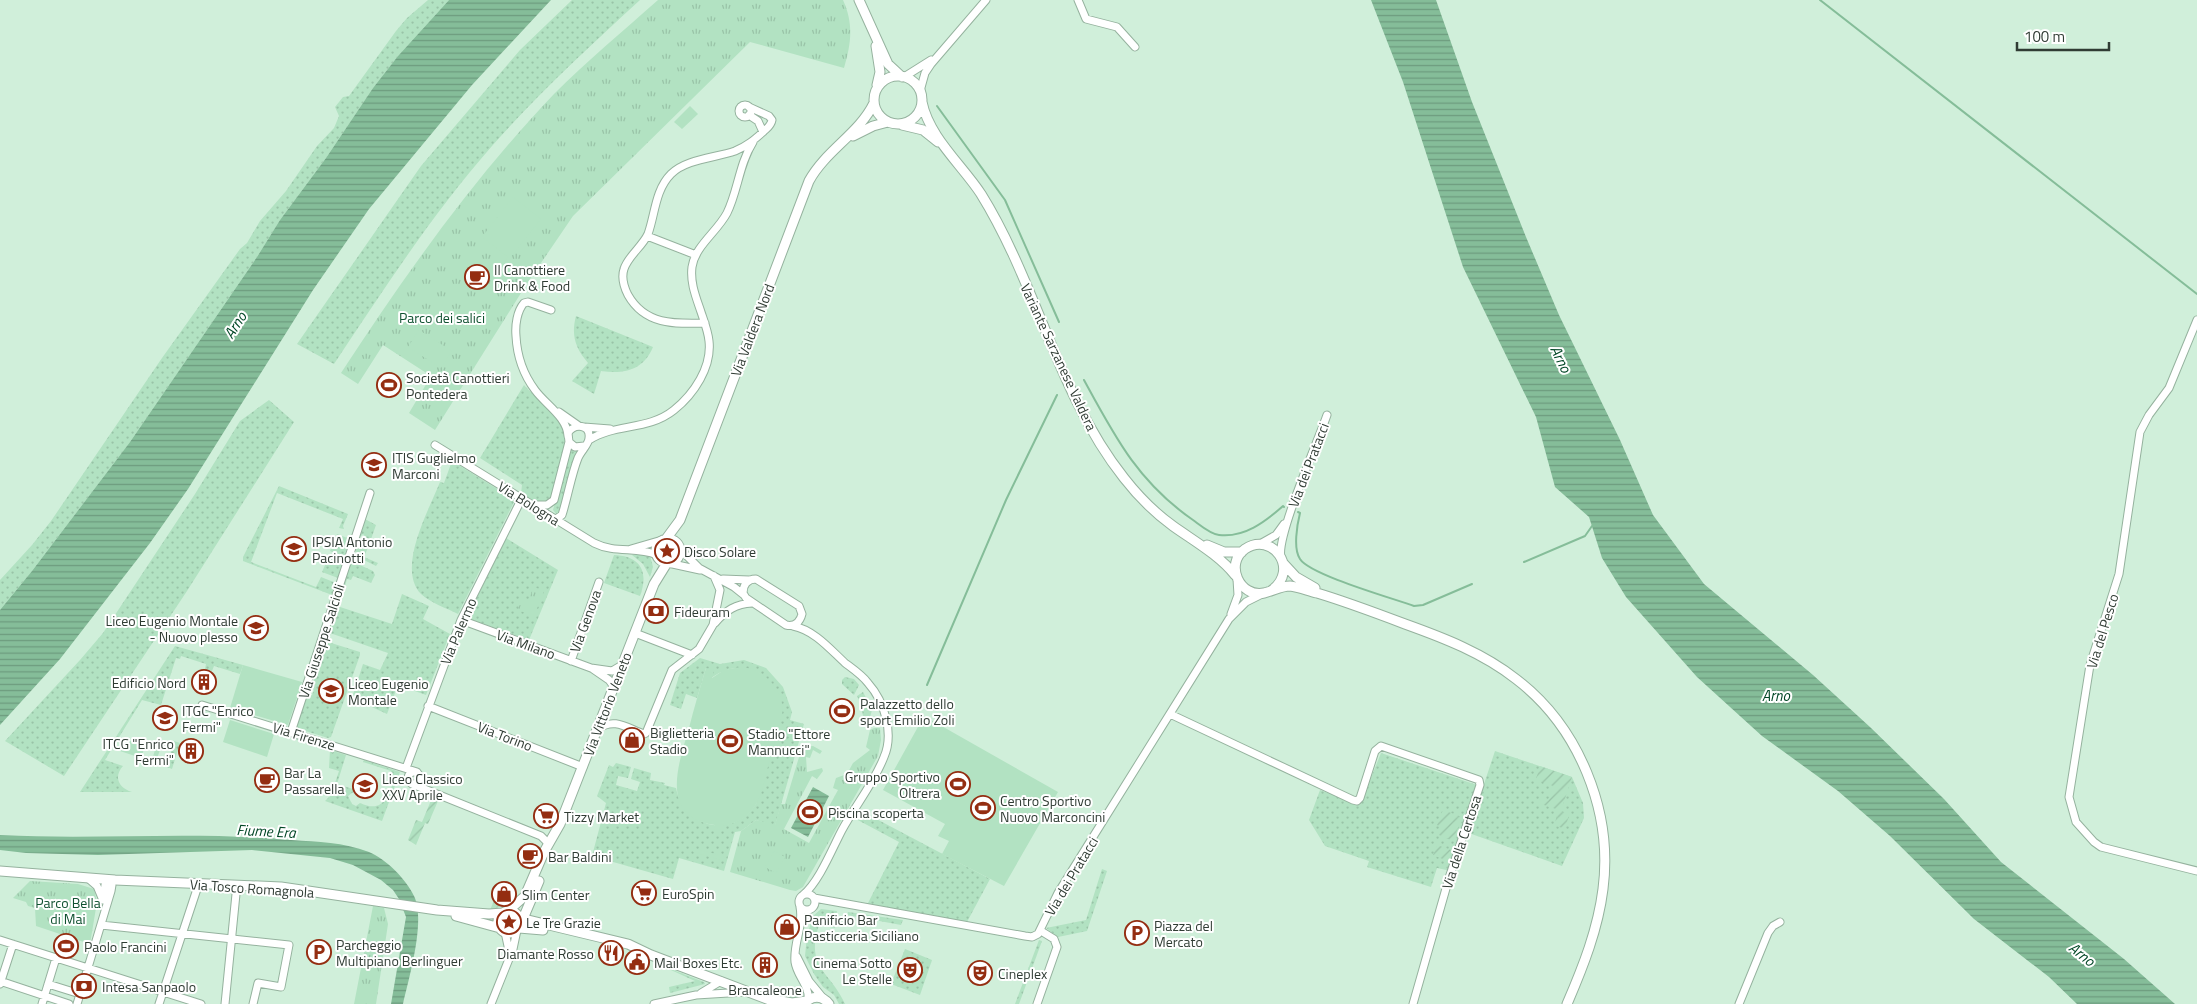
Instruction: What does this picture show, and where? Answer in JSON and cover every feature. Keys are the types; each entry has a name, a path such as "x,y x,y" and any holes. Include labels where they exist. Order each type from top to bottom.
{"main road":[{"path":"859,0 888,64 903,77 915,84 920,91 922,102 919,112 912,120 898,124 888,122 878,114 874,103"},
{"path":"836,148 864,121 874,103 880,72 874,34"},
{"path":"876,88 888,78 903,77"},
{"name":"Variante Sarzanese Valdera","path":"922,102 928,120 980,193 998,225 1080,406 1105,451 1124,478 1145,501 1164,519 1222,561 1237,577"},
{"path":"836,148 867,129 888,122"},
{"name":"Variante Sarzanese Valdera","path":"898,124 923,130 951,154"},
{"name":"Via Valdera Nord","path":"668,563 678,557 680,520 802,196 813,174 836,148"},
{"name":"Via Valdera Nord","path":"657,556 657,546 680,520"},
{"path":"664,540 671,539 678,546"},
{"name":"Variante Sarzanese Valdera","path":"1192,539 1224,552 1242,552"},
{"path":"1340,600 1298,579 1271,548 1258,545 1251,546 1242,552 1236,562 1237,577 1243,587 1251,592 1294,587 1340,600 1442,637 1490,661 1516,678 1540,701 1561,726 1574,746 1589,778 1598,806 1603,835 1605,866 1602,898 1593,936 1567,1004"},
{"path":"657,556 668,563"},
{"name":"Via Vittorio Veneto","path":"654,584 657,556"},
{"path":"1269,591 1282,578 1284,570 1282,559"},
{"name":"Via Vittorio Veneto","path":"520,918 525,914 534,893 654,584 668,563"},
{"name":"Via Vittorio Veneto","path":"506,912 525,896 560,824"},
{"name":"Via Tosco Romagnola","path":"0,871 108,880 281,887 437,910 489,914 506,912"},
{"path":"437,910 511,933 518,929 534,928 649,954"},
{"path":"502,930 498,919 506,912 516,913 520,918 628,944 649,954 780,1004"},
{"path":"518,929 520,918"},
{"path":"762,996 792,1003 806,1001 814,997 826,1001"}],"street":[{"path":"920,91 925,73 937,56 986,0"},
{"path":"1078,0 1086,19 1117,27 1135,47"},
{"path":"903,77 922,68 937,56"},
{"path":"551,310 526,302 522,305 518,313 516,327 520,360 536,391 566,425 569,439 575,447 586,443 602,433 648,424 665,416 680,404 703,373 709,354 709,340 705,323 692,282 692,268 696,255 727,212 744,160 753,142 763,132 771,124 771,118 744,105 739,111 743,116 749,115 758,121 763,132"},
{"path":"749,107 751,110 749,115"},
{"path":"705,323 672,324 654,320 639,309 630,297 624,282 624,270 647,236 659,195 671,174 688,165 734,151 753,142"},
{"path":"734,151 744,160"},
{"path":"647,236 696,255"},
{"name":"Via del Pesco","path":"2197,320 2169,388 2149,415 2140,432 2119,574 2090,665 2079,746 2069,797 2076,822 2101,847 2197,871"},
{"path":"547,403 581,426 588,430 586,443 577,463 561,516 554,518 551,508 572,428 581,426 626,429"},
{"name":"Via dei Pratacci","path":"1282,559 1281,541 1289,515 1327,415"},
{"name":"Via Bologna","path":"435,444 603,547 616,550 645,551 657,556"},
{"name":"Via Giuseppe Salcioli","path":"291,732 370,494"},
{"path":"531,504 547,505 552,502 555,496"},
{"name":"Via Palermo","path":"406,768 461,620 522,498"},
{"path":"564,508 566,522 570,528"},
{"name":"Via dei Pratacci","path":"1258,545 1276,535 1289,515"},
{"name":"Via Bologna","path":"628,550 664,540"},
{"path":"678,546 705,572"},
{"path":"668,563 705,572 716,577 786,625 801,628 815,636"},
{"path":"716,577 739,581 761,581 796,604 805,623 815,636 871,686 884,713 888,735 884,760 850,814 819,874 799,900 801,926 796,965 808,991 806,1001"},
{"path":"713,625 720,590 716,577"},
{"name":"Via dei Pratacci","path":"813,902 836,903 1028,937 1035,936 1041,931 1058,893 1229,618 1238,595 1237,577"},
{"path":"744,596 743,588 749,580"},
{"name":"Via Genova","path":"571,660 599,582"},
{"name":"Via dei Pratacci","path":"1229,618 1250,599 1269,591"},
{"path":"598,729 605,724 613,722 644,734 647,732 673,668 692,655 702,645 713,625 724,613 732,607 752,603"},
{"path":"793,626 799,621 802,614"},
{"name":"Via Milano","path":"461,620 591,668 609,680 614,687"},
{"path":"635,633 692,655"},
{"name":"Via Milano","path":"591,668 612,671 623,663"},
{"name":"Via Firenze","path":"202,705 417,772"},
{"name":"Via Torino","path":"428,706 583,767"},
{"name":"Via della Certosa","path":"1170,714 1357,801 1360,798 1375,750 1381,746 1479,780 1480,785 1448,878 1413,1004"},
{"path":"406,768 412,784 541,836 549,844"},
{"path":"408,777 412,772 417,772 420,775 420,780 416,784 412,784"},
{"path":"801,926 813,902 813,889 819,874"},
{"path":"88,878 98,886 106,898"},
{"path":"76,1004 103,916 106,898 112,885 108,880"},
{"path":"106,898 117,885 127,881"},
{"path":"159,1004 196,889"},
{"path":"225,1004 236,894"},
{"path":"803,895 808,894 813,902"},
{"path":"800,907 805,910 813,902"},
{"path":"1739,1004 1768,933 1773,926 1780,922"},
{"path":"100,925 289,945 281,987 258,983 253,1004"},
{"path":"491,1004 513,948 518,929"},
{"path":"502,930 508,946 506,963"},
{"path":"1037,1004 1057,947 1054,939 1041,931"},
{"path":"0,940 201,1004"},
{"path":"13,944 0,982 69,1004"},
{"path":"796,954 809,981 826,1001"},
{"path":"42,1004 56,958"},
{"path":"702,974 709,983 705,992"},
{"path":"654,1004 667,1003 696,995 725,983"},
{"path":"715,994 725,983"},
{"path":"48,984 80,994"},
{"path":"696,995 752,992"}],"green space":[{"path":"428,0 449,0 398,56 373,88 326,158 280,220 257,257 130,442 0,610 0,580 51,521 162,358 240,249 247,243 260,221 286,191 317,146 334,128 339,116 335,107 343,97 349,96 407,18"},
{"path":"572,0 640,0 546,89 509,127 470,172 410,252 334,364 297,344 421,166 520,50"},
{"name":"Parco dei salici","path":"658,0 843,0 850,26 848,51 844,68 750,42 573,216 526,285 435,430 409,413 431,376 383,345 358,384 341,373 415,264 468,194 524,126 592,58"},
{"path":"690,106 698,114 682,129 674,122"},
{"path":"513,197 541,219 510,258 516,262 508,273 500,268 508,257 482,237"},
{"path":"576,316 653,347 644,361 632,369 617,372 601,371 594,394 572,381 588,363 575,341"},
{"path":"419,330 452,351 441,368 408,347"},
{"path":"524,385 550,410 562,427 565,436 564,457 552,497 548,502 537,503 521,494 522,485 480,458"},
{"path":"269,400 294,422 187,591 64,776 5,741 103,633 195,494 240,421"},
{"path":"570,445 580,448 560,511 557,515 553,510"},
{"path":"452,461 515,500 458,614 434,603 421,594 414,583 412,569 417,539 440,482 444,483"},
{"path":"279,486 348,514 343,526 344,529 339,528 343,519 277,493 251,562 316,587 321,577 336,583 332,595 243,561 243,557"},
{"path":"365,519 376,525 370,542 363,534 359,538 361,544 369,545 364,557 378,563 376,566 358,557 355,549"},
{"path":"337,534 350,539 344,557 330,551"},
{"path":"506,538 558,570 529,640 467,618"},
{"path":"614,555 631,558 640,567 644,580 640,596 604,583"},
{"path":"632,555 650,555 653,567 650,577 643,564"},
{"path":"329,556 343,562 338,578 322,572"},
{"path":"351,561 373,571 375,575 371,583 353,576 351,580 347,579 344,590 341,589"},
{"path":"534,587 544,591 534,616 518,610 522,598 528,601"},
{"path":"402,594 429,606 423,619 450,634 426,695 398,685 387,714 352,698 363,664 380,670 388,653 327,632 337,606 392,624"},
{"name":"Liceo Eugenio Montale","path":"328,642 360,652 360,655 331,737 328,738 299,729 297,726 307,696 312,695 314,690 311,685 325,643"},
{"path":"175,646 243,665 240,674 214,666 212,671 205,669 206,664 181,656 180,659 176,658 161,705 142,700 105,760 123,766 118,774 119,782 124,788 132,792 80,792"},
{"path":"700,658 720,664 744,660 766,668 783,687 792,712 790,720 804,724 775,826 756,820 741,831 735,832 724,871 679,858 673,879 592,856 606,803 597,796 609,765 613,767 616,763 631,767 628,778 618,776 616,785 637,791 640,782 631,779 634,768 651,773 650,780 665,783 664,785 676,788 681,802 689,813 699,820 711,824 723,825 735,822 747,815 756,804 782,708 778,695 772,685 755,671 745,668 734,668 723,671 711,678 706,668 697,698 686,694 681,709 670,705 680,673"},
{"path":"243,665 302,682 288,725 230,708"},
{"name":"Stadio \"Ettore Mannucci\"","path":"741,667 765,676 777,689 782,706 782,715 756,805 742,819 722,826 720,830 714,829 715,825 697,820 685,811 679,800 677,787 678,772 706,668 714,670 712,678 724,670"},
{"path":"845,677 854,679 859,685 854,695 842,684 842,680"},
{"path":"863,692 872,709 870,718 863,716 861,704 857,696"},
{"name":"Centro Sportivo Nuovo Marconcini","path":"924,716 1058,792 1004,886 942,854 949,841 938,836 945,824 883,790"},
{"path":"230,720 274,734 267,757 223,742"},
{"path":"880,728 881,740 878,756 803,887 796,891 790,890 730,872 741,831 756,820 775,825 781,804 785,804 802,747 813,746 822,751 820,754 813,750 810,758 806,757 807,772 822,768 823,771 817,779 812,776 784,829 809,843 838,790 833,788 836,778 847,774 853,763 870,750 866,747 870,730"},
{"path":"124,739 145,746 141,758 120,751"},
{"path":"158,740 163,742 156,761 152,760"},
{"path":"174,741 180,743 172,769 167,767"},
{"path":"330,750 346,755 337,784 356,790 348,796 352,804 356,806 360,803 367,806 379,805 386,799 394,781 391,771 363,762 364,760 400,772 382,821 325,801 331,795 339,771 329,768"},
{"path":"1495,751 1572,777 1583,803 1584,818 1562,866 1463,831 1451,871 1437,868 1431,887 1367,867 1369,861 1325,846 1309,820 1320,790 1360,805 1381,753 1483,787"},
{"path":"1540,766 1572,777 1561,811 1569,815 1565,829 1554,825 1559,810 1538,803 1540,799 1548,801 1553,786 1536,779"},
{"path":"432,798 438,801 428,824 425,823 416,845 408,840 416,820 422,822"},
{"path":"1443,810 1462,817 1453,841 1439,835 1441,827 1437,825"},
{"path":"858,813 867,814 990,879 967,922 867,905 899,842 854,818"},
{"path":"1437,845 1454,851 1450,862 1433,855"},
{"path":"694,848 726,857 724,861 693,852"},
{"path":"774,851 785,857 776,873 765,867"},
{"path":"1102,869 1107,871 1087,931 1058,937 1046,928 1086,920"},
{"name":"Parco Bella di Mai","path":"30,881 78,884 94,889 97,902 90,944 36,926 35,908 28,906 26,902 13,898"},
{"path":"496,896 511,903 490,910"},
{"path":"373,906 384,908 388,924 376,1004 354,1004"},
{"path":"821,909 837,911 835,928 819,925 815,939 817,960 845,1004 839,1004 834,995 823,987 805,956 807,936 813,916"},
{"path":"848,912 903,920 901,925 847,915"},
{"path":"1039,940 1042,941 1019,1004 1015,1004"},
{"path":"905,949 932,960 920,995 891,984"},
{"path":"660,965 705,984 670,993 669,987 695,981"},
{"path":"799,987 803,996 797,999 773,993 775,988 796,996"}],"water":[{"name":"Arno","path":"449,0 551,0 472,85 369,209 313,290 188,489 150,543 60,659 0,725 0,610 130,442 257,257 280,220 326,158 373,88 398,56"},
{"name":"Arno","path":"1371,0 1436,0 1472,102 1559,315 1620,440 1653,515 1704,584 1813,675 1870,727 1944,799 2001,862 2124,959 2175,1004 2077,1004 2049,977 1974,919 1890,836 1838,791 1762,736 1697,677 1626,597 1602,558 1589,517 1555,487 1536,417 1463,267 1403,82"},
{"name":"Piscina scoperta","path":"813,787 829,796 808,837 791,828"},
{"path":"0,835 255,837 330,843 350,846 369,852 382,859 401,876 414,896 417,906 418,919 415,949 403,1004 391,1004 406,917 399,899 393,890 381,880 353,865 330,858 252,850 98,855 26,853 0,850"}],"waterway":[{"path":"1820,0 2197,294"},
{"path":"937,106 1005,200 1059,322"},
{"path":"1084,380 1106,421 1143,474 1157,490 1205,529 1219,535 1237,534 1254,528 1284,507"},
{"path":"927,685 1006,500 1057,395"},
{"path":"1298,512 1300,513 1296,543 1300,559 1319,572 1335,579 1414,606 1423,605 1472,584"},
{"path":"1524,562 1585,536 1592,526"}],"place":[{"name":"Il Canottiere Drink & Food","path":"477,277"},
{"name":"Società Canottieri Pontedera","path":"389,385"},
{"name":"ITIS Guglielmo Marconi","path":"374,465"},
{"name":"IPSIA Antonio Pacinotti","path":"294,549"},
{"name":"Disco Solare","path":"667,551"},
{"name":"Fideuram","path":"656,611"},
{"name":"Liceo Eugenio Montale - Nuovo plesso","path":"256,628"},
{"name":"Edificio Nord","path":"204,682"},
{"name":"Liceo Eugenio Montale","path":"331,691"},
{"name":"Palazzetto dello sport Emilio Zoli","path":"842,711"},
{"name":"ITGC \"Enrico Fermi\"","path":"165,718"},
{"name":"Biglietteria Stadio","path":"632,740"},
{"name":"Stadio \"Ettore Mannucci\"","path":"730,741"},
{"name":"ITCG \"Enrico Fermi\"","path":"191,751"},
{"name":"Bar La Passarella","path":"267,780"},
{"name":"Gruppo Sportivo Oltrera","path":"958,784"},
{"name":"Liceo Classico XXV Aprile","path":"365,786"},
{"name":"Centro Sportivo Nuovo Marconcini","path":"983,808"},
{"name":"Piscina scoperta","path":"810,812"},
{"name":"Tizzy Market","path":"546,816"},
{"name":"Bar Baldini","path":"530,856"},
{"name":"EuroSpin","path":"644,893"},
{"name":"Slim Center","path":"504,894"},
{"name":"Le Tre Grazie","path":"509,922"},
{"name":"Panificio Bar Pasticceria Siciliano","path":"787,927"},
{"name":"Piazza del Mercato","path":"1137,933"},
{"name":"Paolo Francini","path":"66,946"},
{"name":"Parcheggio Multipiano Berlinguer","path":"319,952"},
{"name":"Diamante Rosso","path":"611,953"},
{"name":"Mail Boxes Etc.","path":"637,962"},
{"name":"Brancaleone","path":"765,965"},
{"name":"Cinema Sotto Le Stelle","path":"910,970"},
{"name":"Cineplex","path":"980,973"},
{"name":"Intesa Sanpaolo","path":"84,986"}],"water label":[{"name":"Fiume Era","path":"266,831"}]}
